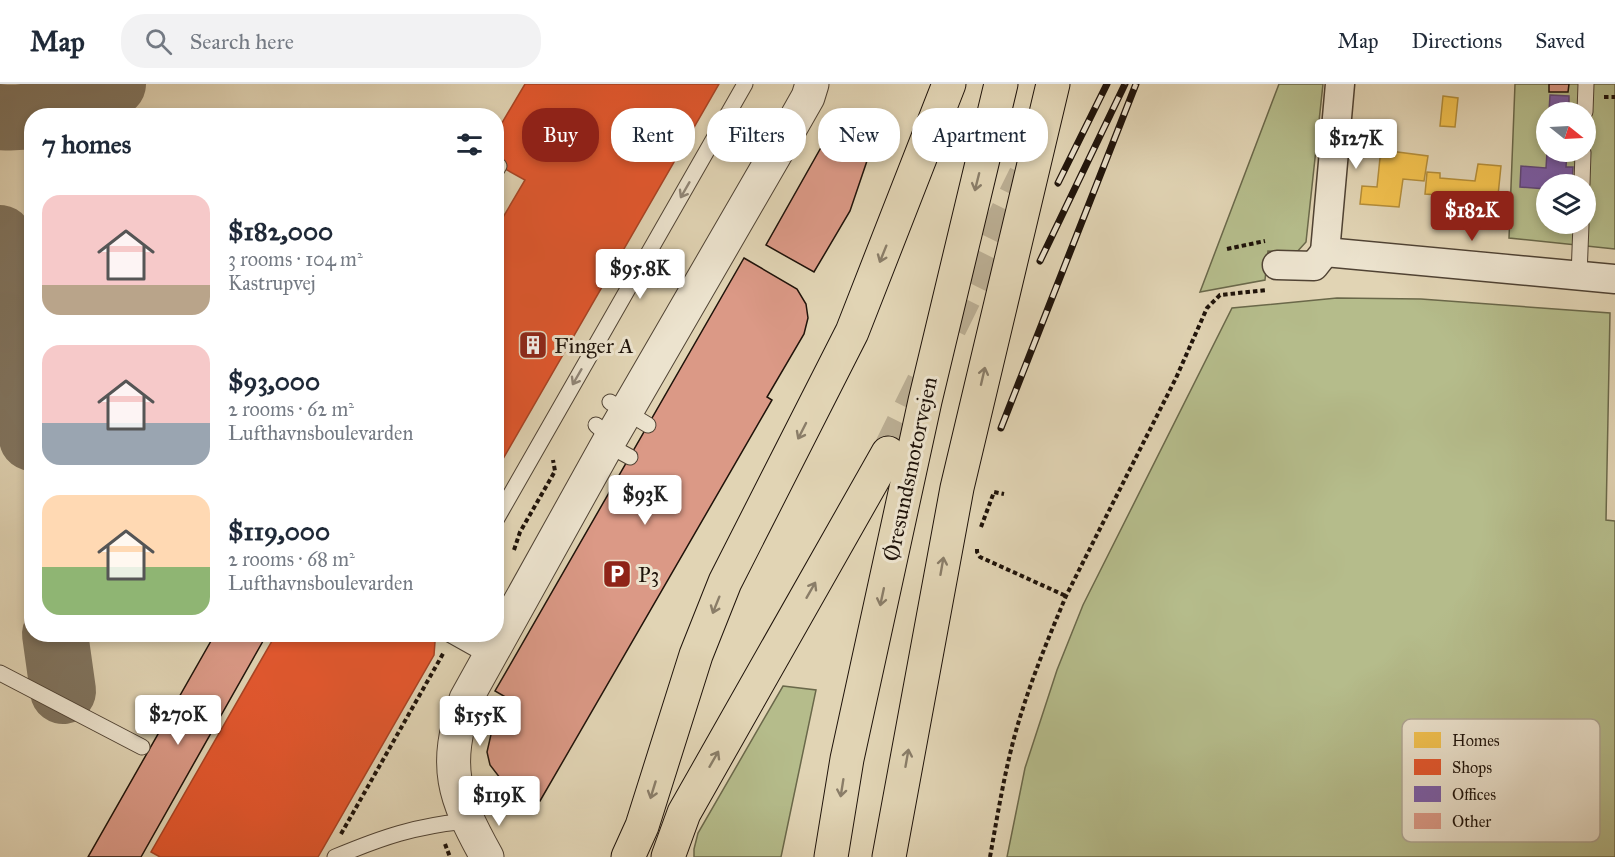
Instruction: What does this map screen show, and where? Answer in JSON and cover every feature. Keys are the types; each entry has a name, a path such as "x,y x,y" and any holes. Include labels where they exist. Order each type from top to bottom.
{"highway":[{"path":"628,857 642,826 696,655 725,582 852,332 949,84"},
{"name":"Øresundsmotorvejen","path":"831,857 847,759 917,436 1001,84"},
{"path":"889,857 957,488 1053,84"},
{"path":"671,854 684,813 888,453"}],"street":[{"path":"507,626 540,526 620,430 791,84"},
{"path":"504,631 808,97 812,84"},
{"path":"1277,265 1314,266 1325,252 1340,84"},
{"path":"1325,252 1615,279"},
{"path":"487,857 467,821 456,792 453,760 456,729 466,699 498,642"}],"lane":[{"path":"504,506 745,84"},
{"path":"1585,102 1586,84"},
{"path":"1579,276 1581,234"},
{"path":"452,642 490,657"},
{"path":"0,673 142,747"},
{"path":"335,851 415,828 467,821"}],"path":[{"path":"990,857 1006,774 1023,708 1066,596 1176,378 1207,308"},
{"path":"513,552 520,532 555,471 551,450"},
{"path":"980,534 994,492 1004,494"},
{"path":"978,543 976,552 980,557 1066,596"},
{"path":"335,851 444,653 445,642"}],"green space":[{"path":"1279,84 1323,84 1306,242 1296,253 1268,251 1265,280 1200,292"},
{"path":"1515,84 1615,84 1615,249 1509,238"},
{"path":"1337,298 1421,299 1610,313 1606,520 1615,521 1615,857 1007,857 1025,768 1057,670 1083,605 1232,308"},
{"path":"783,686 816,690 781,857 694,857 698,833"}],"building: Homes":[{"path":"1443,96 1458,98 1455,127 1440,126"},
{"path":"1382,150 1428,156 1424,181 1403,179 1399,207 1360,204 1362,186 1377,187"},
{"path":"1478,164 1501,166 1496,215 1436,210 1437,195 1425,194 1427,172 1440,173 1440,178 1475,181"}],"building: Shops":[{"name":"Finger A","path":"525,84 719,84 695,126 695,108 611,108 611,162 674,162 504,457 504,216 525,180 504,168 504,119"},
{"path":"271,642 435,642 434,655 318,857 160,857 151,852"}],"building: Offices":[{"path":"1550,95 1569,96 1569,102 1550,102"},
{"path":"1546,162 1566,162 1566,167 1573,167 1573,174 1536,174 1536,188 1520,187 1521,166 1546,168"}],"building: Other":[{"path":"1549,84 1569,84 1568,92 1549,92"},
{"path":"818,153 818,162 867,162 850,211 814,272 766,245"},
{"name":"P3","path":"744,258 797,289 806,304 808,318 804,334 767,397 772,400 540,801 500,778 490,765 487,752 492,730 509,699 495,691"},
{"path":"210,642 262,642 141,857 88,857"}],"taxiway":[{"path":"62,108 88,98 113,84"},
{"path":"0,117 24,117"},
{"path":"0,238 16,296 24,367"},
{"path":"56,642 63,691"}],"tunnel":[{"path":"950,328 1025,175"},
{"path":"888,453 923,382"}],"railway":[{"path":"1058,183 1107,84"},
{"path":"1040,261 1125,84"},
{"path":"1001,428 1136,84"}],"place":[{"name":"Finger A","path":"533,345"},
{"name":"P3","path":"617,574"}]}
